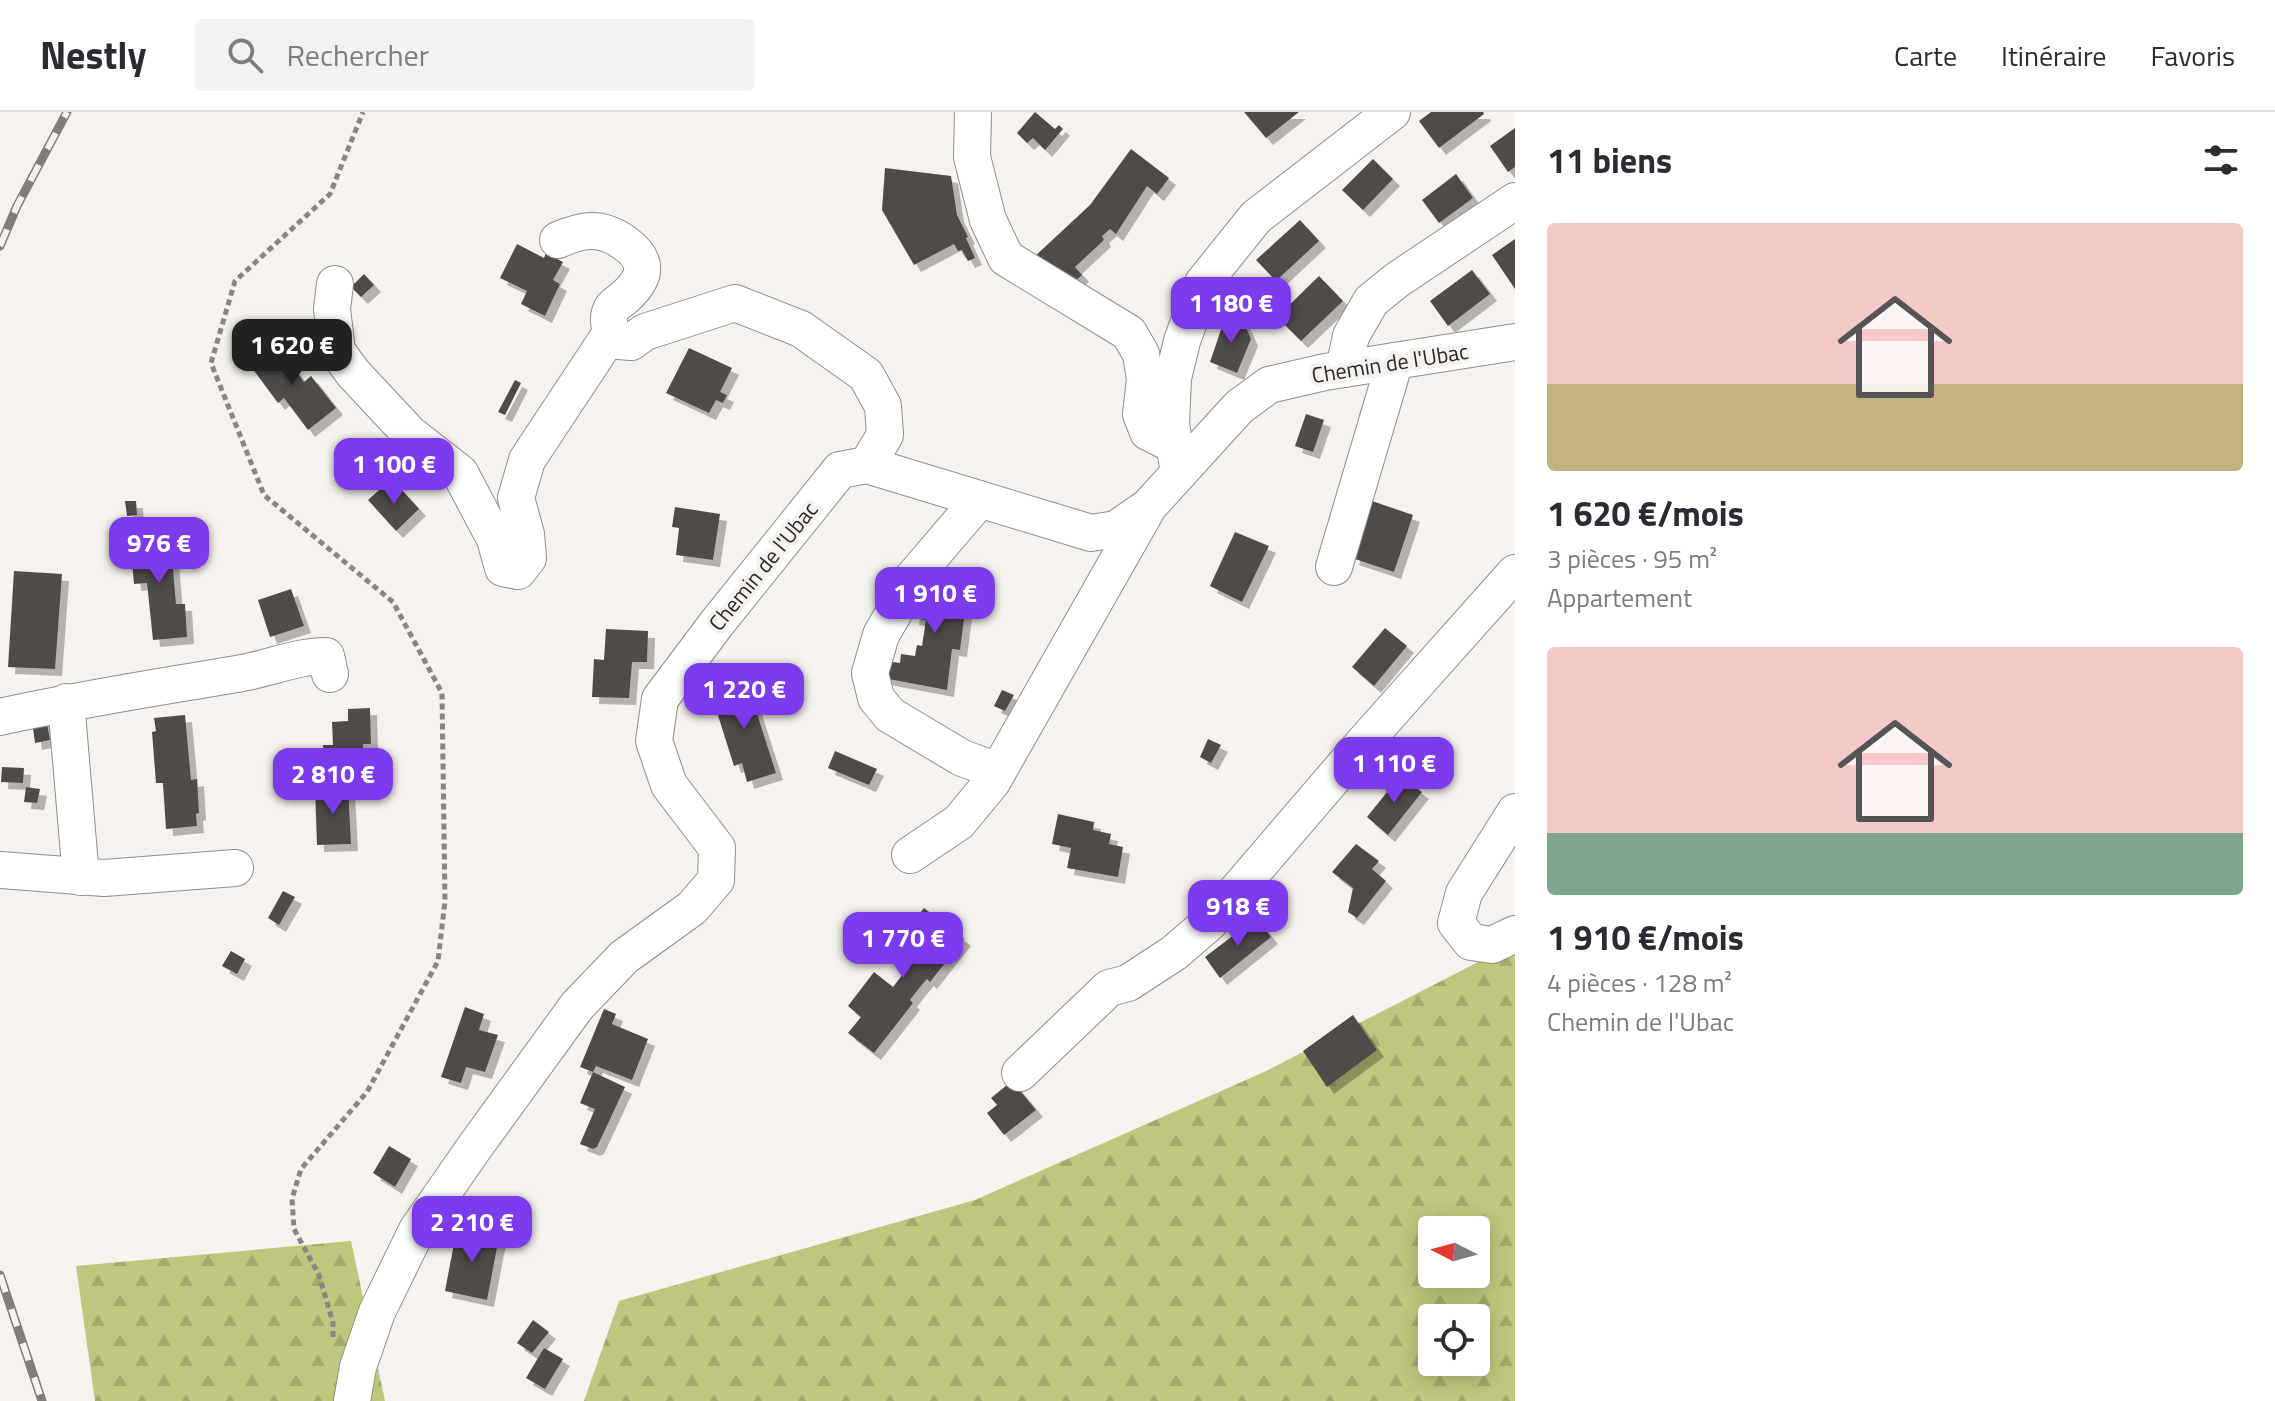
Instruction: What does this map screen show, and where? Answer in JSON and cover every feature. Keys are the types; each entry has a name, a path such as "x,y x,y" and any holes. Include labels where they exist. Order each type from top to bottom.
{"street":[{"path":"973,112 972,157 988,220 1006,258 1129,333 1141,354 1145,379 1141,414 1148,432 1176,459"},
{"path":"1176,459 1171,424 1173,378 1182,341 1203,283 1256,217 1392,112"},
{"path":"1344,369 1351,336 1371,301 1397,280 1515,201"},
{"path":"558,240 583,230 607,232 637,251 643,266 640,281 612,309 608,320 611,333 619,341 631,342 645,332 735,303 801,329 866,375 883,406 885,435 867,465"},
{"path":"335,284 332,309 337,351 353,373 410,434 460,473 495,539 503,568 518,571 528,558 526,534 516,498 527,460 611,333"},
{"name":"Chemin de l'Ubac","path":"352,1401 358,1367 377,1312 417,1230 474,1148 577,1006 624,957 692,908 716,880 717,848 669,785 654,741 660,699 840,470 867,465 1091,533 1116,529 1148,507 1176,459 1269,385 1344,369 1515,342"},
{"path":"1334,567 1395,361"},
{"path":"980,499 905,590 881,635 870,673 876,698 890,715 962,758 998,771"},
{"path":"910,855 959,822 998,771 1148,507"},
{"path":"1020,1073 1109,988 1128,983 1174,953 1210,922 1515,573"},
{"path":"0,717 66,702 247,672 314,656 326,656 330,674"},
{"path":"66,702 81,877"},
{"path":"1515,812 1464,893 1456,923 1471,942 1492,945 1515,934"},
{"path":"0,870 104,878 235,868"}],"path":[{"path":"332,1352 333,1323 319,1275 294,1229 292,1199 301,1169 367,1092 438,961 445,901 442,693 393,602 264,495 211,363 235,281 330,194 363,112"}],"green space":[{"path":"1515,938 1515,1401 584,1401 619,1301 975,1200 1264,1072 1488,957"},
{"path":"351,1241 385,1401 95,1401 76,1266"}],"building":[{"path":"1035,112 1055,129 1059,125 1063,129 1045,150 1033,138 1027,143 1017,133"},
{"path":"1244,112 1299,112 1266,138"},
{"path":"1431,112 1484,114 1439,148 1419,121"},
{"path":"1515,128 1515,167 1508,172 1490,146"},
{"path":"1131,149 1169,178 1157,194 1147,186 1116,234 1110,229 1102,236 1104,240 1075,267 1082,275 1064,291 1033,258 1090,205"},
{"path":"1373,159 1393,179 1363,210 1342,190"},
{"path":"885,168 951,176 957,215 975,258 968,261 954,244 914,265 882,210"},
{"path":"1456,174 1473,198 1439,223 1422,200"},
{"path":"1300,220 1319,241 1276,281 1256,260"},
{"path":"1515,239 1515,289 1492,255"},
{"path":"517,244 544,258 546,253 563,262 553,280 560,284 545,316 521,304 527,291 500,278"},
{"path":"1472,270 1490,294 1448,326 1430,301"},
{"path":"364,274 374,285 361,297 351,287"},
{"path":"1319,276 1343,301 1301,341 1277,317"},
{"path":"1226,315 1244,323 1251,339 1237,373 1210,362"},
{"path":"275,344 304,382 311,376 336,408 308,430 284,398 278,403 249,364"},
{"path":"689,348 732,368 720,392 727,395 723,403 716,400 709,413 666,393"},
{"path":"515,380 521,383 505,415 498,412"},
{"path":"1306,414 1324,420 1313,452 1295,446"},
{"path":"388,482 399,493 402,490 419,509 396,531 368,500"},
{"path":"125,501 136,501 137,515 127,516"},
{"path":"1372,501 1413,515 1394,572 1352,558"},
{"path":"675,507 720,514 713,560 676,555 679,528 672,527"},
{"path":"1235,532 1269,546 1242,602 1210,586"},
{"path":"170,534 176,604 185,604 187,637 153,640 147,583 134,584 130,538"},
{"path":"14,571 62,574 55,669 8,667"},
{"path":"933,575 969,581 960,650 952,649 947,690 883,678 886,661 900,663 901,654 915,656 917,645 922,646 926,620 912,618 915,596 929,598"},
{"path":"291,589 304,626 270,637 258,600"},
{"path":"1385,628 1407,646 1374,686 1352,667"},
{"path":"606,629 648,631 647,662 632,662 629,698 592,697 594,659 604,660"},
{"path":"744,680 776,773 747,782 742,763 734,766 716,709 719,708 714,689"},
{"path":"1002,690 1014,695 1005,711 994,706"},
{"path":"370,708 371,744 363,744 364,771 324,774 323,745 333,745 332,722 348,721 348,709"},
{"path":"185,715 191,780 197,779 197,826 166,829 163,783 156,783 152,732 156,731 154,718"},
{"path":"46,718 50,740 35,743 32,720"},
{"path":"1208,739 1221,745 1211,763 1200,757"},
{"path":"835,751 877,769 869,785 828,768"},
{"path":"2,767 24,768 23,783 1,782"},
{"path":"1400,776 1422,792 1388,835 1367,817"},
{"path":"26,787 40,789 37,803 24,802"},
{"path":"348,787 351,844 317,845 315,788"},
{"path":"1058,814 1094,822 1093,830 1111,834 1109,844 1123,847 1118,877 1067,868 1071,848 1052,844"},
{"path":"1356,844 1379,861 1372,869 1386,881 1357,918 1348,912 1353,888 1332,872"},
{"path":"283,891 295,897 279,925 268,918"},
{"path":"924,908 964,939 930,982 927,979 920,987 910,1000 913,1003 874,1053 848,1033 861,1017 848,1006 874,972 893,987 910,965 905,962 915,950 900,938"},
{"path":"1256,918 1271,937 1220,978 1205,957"},
{"path":"231,951 245,959 237,974 222,966"},
{"path":"465,1007 484,1014 479,1030 498,1035 485,1072 466,1067 461,1083 441,1077"},
{"path":"604,1009 616,1014 612,1024 648,1039 632,1080 596,1066 593,1072 580,1067"},
{"path":"1353,1015 1377,1050 1327,1087 1303,1051"},
{"path":"593,1072 625,1087 597,1147 593,1149 580,1144 595,1109 580,1103"},
{"path":"1012,1081 1036,1110 1004,1135 987,1113 997,1105 991,1098"},
{"path":"389,1146 411,1159 395,1187 373,1173"},
{"path":"457,1228 499,1237 487,1300 445,1291"},
{"path":"533,1320 549,1332 532,1353 517,1343"},
{"path":"544,1348 563,1359 545,1389 526,1378"}],"railway":[{"path":"0,246 17,206 67,112"},
{"path":"0,1275 42,1401"}]}
